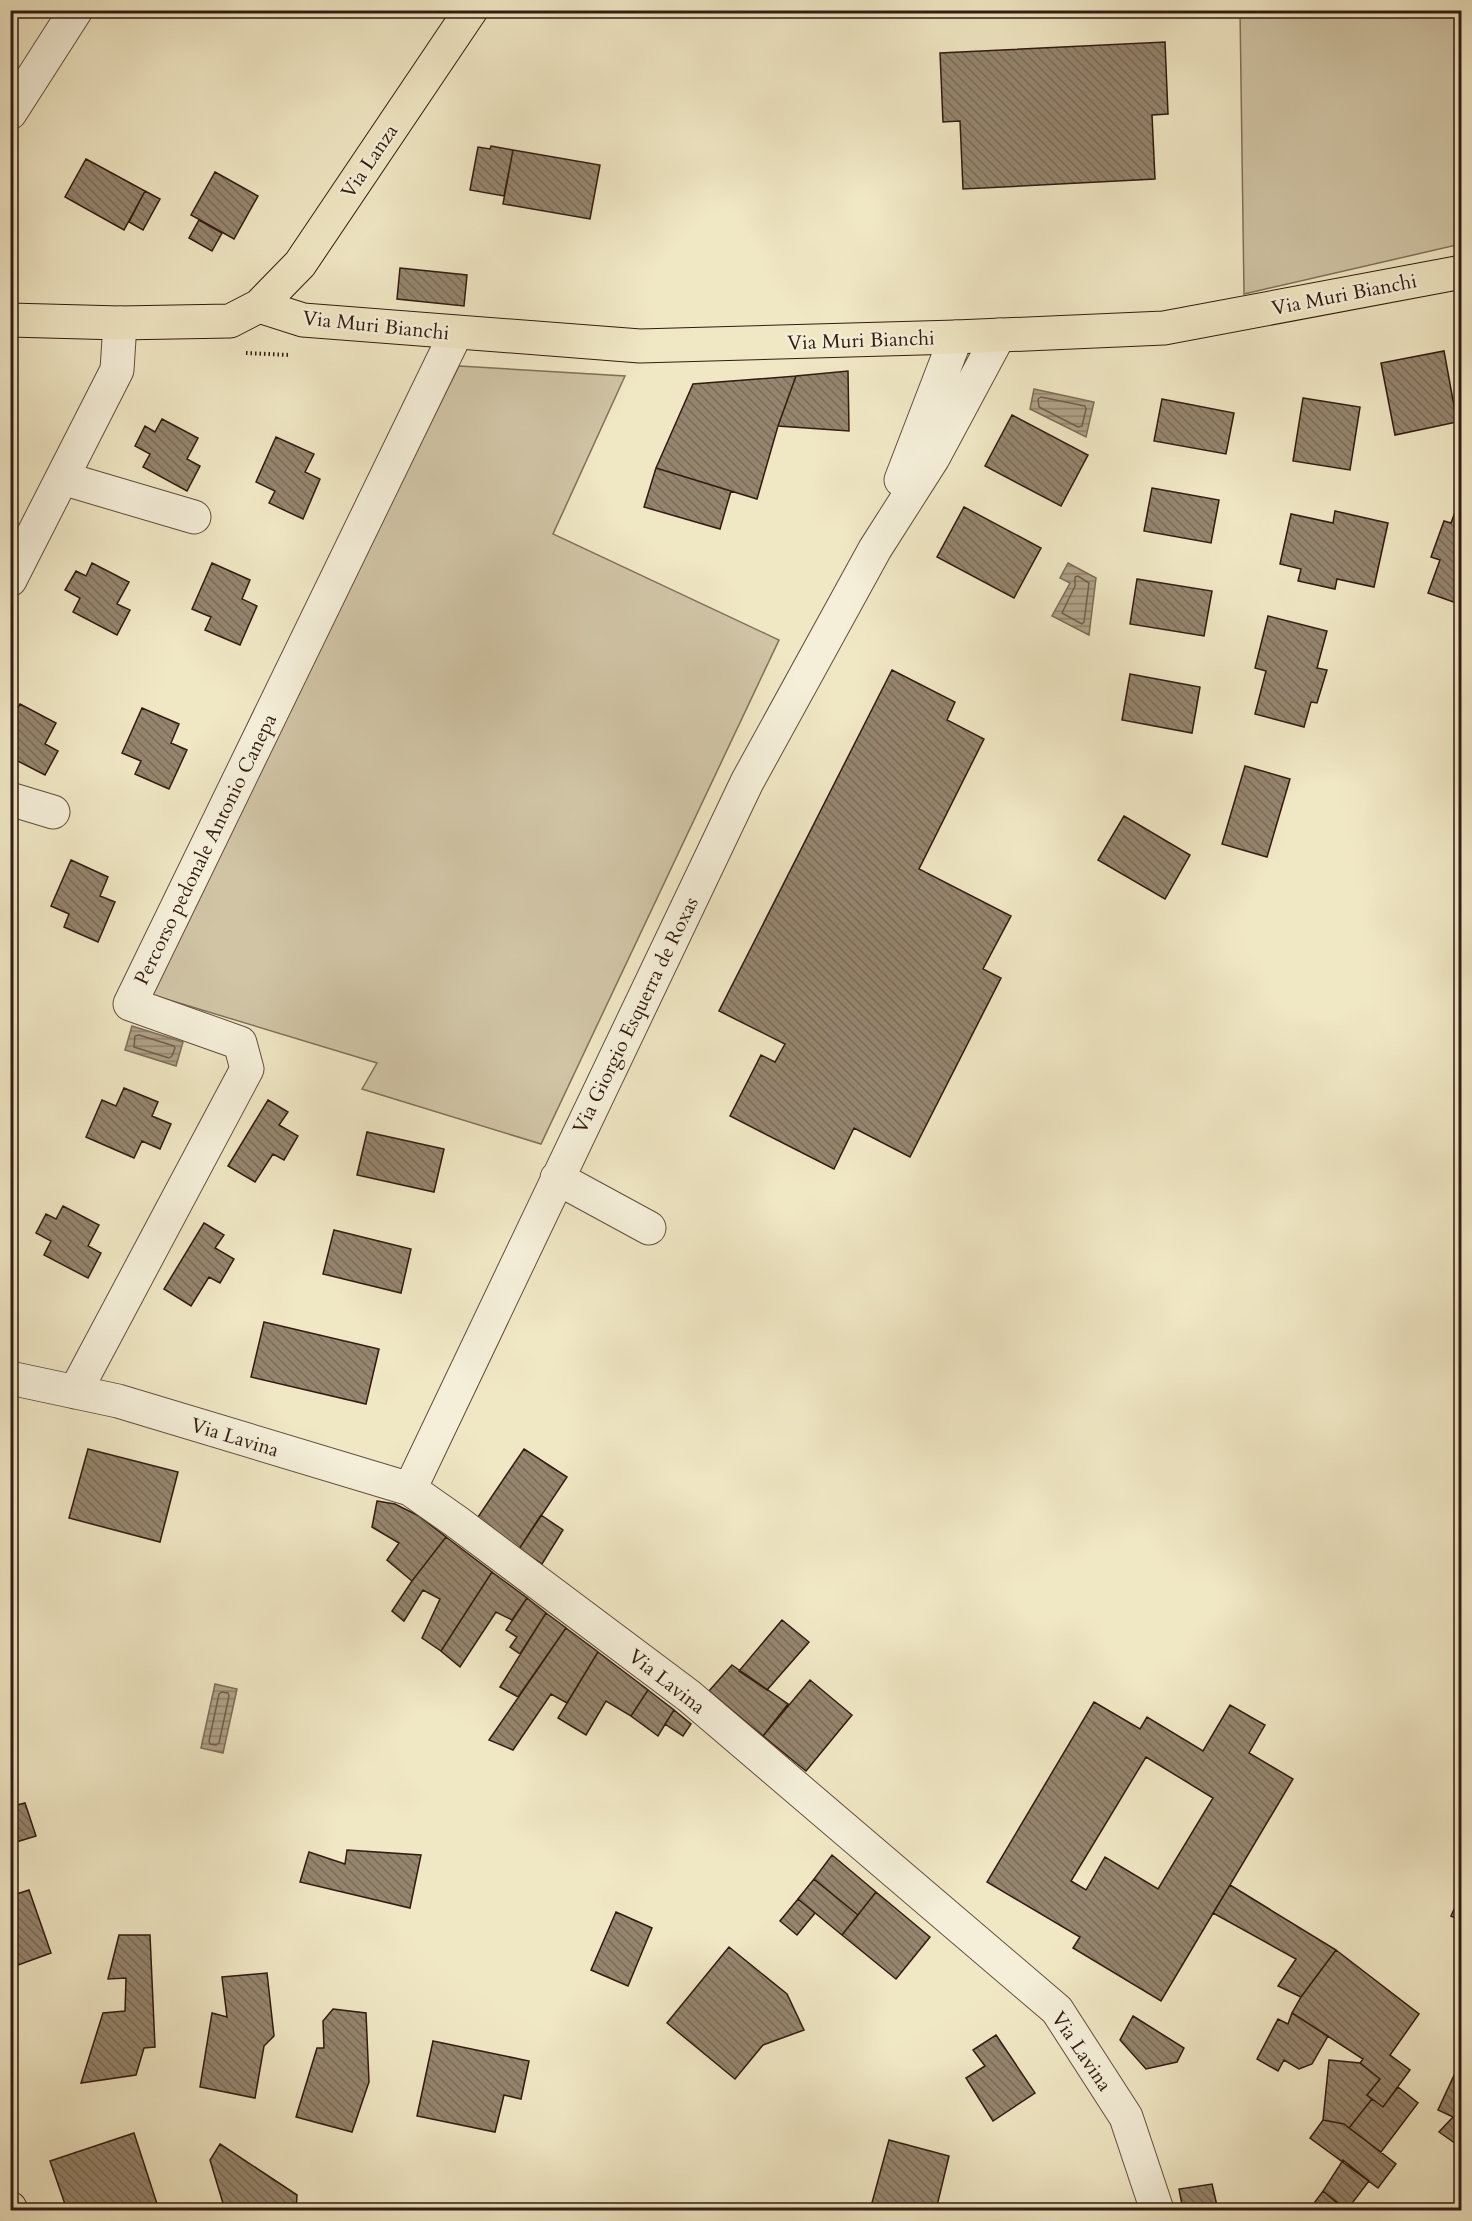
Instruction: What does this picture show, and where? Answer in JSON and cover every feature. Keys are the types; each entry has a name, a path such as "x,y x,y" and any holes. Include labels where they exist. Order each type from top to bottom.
{"main road":[{"name":"Via Lanza","path":"10,320 120,323 230,321 259,306 300,264 471,10"},
{"name":"Via Muri Bianchi","path":"259,306 303,320 640,346 956,337 1164,328 1461,272"}],"street":[{"path":"14,101 76,10"},
{"path":"10,580 117,370 120,323"},
{"name":"Percorso pedonale Antonio Canepa","path":"75,1392 247,1069 240,1043 130,1004 456,333"},
{"path":"875,549 933,458 999,335"},
{"path":"875,549 956,337"},
{"path":"62,478 194,517"},
{"name":"Via Giorgio Esquerra de Roxas","path":"410,1489 747,782 875,549"},
{"path":"10,799 53,812"},
{"path":"557,1178 649,1228"},
{"name":"Via Lavina","path":"10,1378 118,1401 410,1489 457,1522 689,1696 1057,2010 1126,2117 1157,2211"}],"path":[{"path":"236,353 292,355"}],"shaded area":[{"path":"1240,11 1461,11 1461,244 1244,294"},
{"path":"459,366 625,376 553,534 779,640 541,1144 362,1089 377,1063 146,993"}],"water":[{"path":"1034,389 1094,402 1086,437 1030,409"},
{"path":"1068,563 1096,578 1089,635 1052,616 1070,583 1060,578"},
{"path":"132,1026 183,1042 176,1066 125,1050"},
{"path":"215,1684 237,1689 223,1753 201,1748"}],"building":[{"path":"10,10 20,10 10,27"},
{"path":"1165,42 1168,114 1152,115 1155,179 963,189 960,121 943,122 940,53"},
{"path":"491,146 513,150 504,196 470,190 478,147 490,149"},
{"path":"513,150 600,165 590,219 503,204"},
{"path":"86,159 145,191 124,230 65,197"},
{"path":"215,172 258,196 234,239 191,215"},
{"path":"145,191 160,199 143,230 129,222"},
{"path":"199,220 222,233 212,251 189,238"},
{"path":"400,268 467,275 464,306 397,299"},
{"path":"1444,351 1457,422 1395,435 1381,363"},
{"path":"848,371 849,431 778,426 796,376"},
{"path":"796,376 778,426 757,499 656,468 693,384"},
{"path":"1303,398 1360,407 1350,470 1293,461"},
{"path":"1162,399 1234,413 1226,454 1154,441"},
{"path":"1012,415 1088,455 1061,506 985,466"},
{"path":"162,419 198,438 187,459 200,466 187,491 143,467 150,454 135,446 145,426 155,432"},
{"path":"276,437 314,454 305,472 320,479 303,519 269,503 275,491 256,482"},
{"path":"656,468 731,491 720,529 644,507"},
{"path":"1152,488 1219,500 1211,543 1144,531"},
{"path":"1459,501 1462,501 1462,605 1428,593 1440,560 1431,557 1444,521 1451,523"},
{"path":"964,507 1041,548 1014,598 937,557"},
{"path":"1335,511 1388,523 1374,587 1337,579 1335,589 1298,581 1301,569 1280,564 1291,514 1333,523"},
{"path":"92,563 129,582 117,604 130,610 117,635 73,612 80,598 65,590 76,571 86,576"},
{"path":"212,563 250,580 242,599 257,606 240,645 205,630 211,617 192,609"},
{"path":"1137,579 1212,591 1204,636 1130,624"},
{"path":"1268,616 1327,631 1317,668 1327,670 1317,703 1311,702 1304,727 1255,714 1266,671 1255,668"},
{"path":"892,670 955,702 947,720 984,739 919,869 1011,916 983,969 1001,978 910,1157 854,1128 834,1169 730,1116 761,1055 775,1062 785,1044 719,1011"},
{"path":"1130,674 1200,687 1192,733 1122,720"},
{"path":"20,704 56,723 45,744 58,751 45,775 10,757 10,715 13,716"},
{"path":"142,708 179,724 171,743 187,750 169,789 135,774 141,761 122,753"},
{"path":"1245,766 1290,779 1267,857 1222,844"},
{"path":"1124,816 1190,855 1165,899 1098,860"},
{"path":"71,860 108,877 100,896 115,902 98,942 64,927 69,914 51,906"},
{"path":"124,1088 158,1102 152,1116 171,1124 160,1149 142,1141 134,1158 86,1137 102,1100 116,1106"},
{"path":"268,1100 288,1112 279,1125 298,1136 284,1160 273,1154 255,1182 228,1166"},
{"path":"367,1132 444,1149 434,1192 357,1175"},
{"path":"63,1206 99,1225 88,1246 101,1253 88,1278 44,1255 51,1241 36,1233 46,1214 56,1219"},
{"path":"204,1223 224,1235 215,1248 234,1259 220,1283 209,1277 191,1306 164,1289"},
{"path":"334,1230 411,1249 401,1293 323,1274"},
{"path":"264,1322 379,1349 366,1404 251,1377"},
{"path":"88,1449 178,1472 160,1542 69,1518"},
{"path":"524,1449 567,1477 519,1549 476,1520"},
{"path":"377,1501 395,1504 419,1516 446,1537 412,1581 387,1560 399,1543 372,1527"},
{"path":"541,1515 563,1530 542,1564 519,1549"},
{"path":"446,1537 492,1572 441,1651 422,1638 440,1599 423,1590 404,1621 392,1611"},
{"path":"492,1572 527,1598 512,1620 496,1612 460,1667 441,1651"},
{"path":"527,1598 546,1613 520,1654 510,1647 517,1637 506,1630"},
{"path":"546,1613 566,1628 518,1697 500,1687"},
{"path":"782,1620 809,1642 767,1690 739,1671"},
{"path":"566,1628 598,1652 567,1703 551,1694 513,1750 489,1740"},
{"path":"598,1652 648,1690 631,1716 606,1701 586,1735 558,1718"},
{"path":"732,1665 788,1704 763,1736 709,1691"},
{"path":"810,1680 852,1715 806,1771 763,1736"},
{"path":"648,1690 674,1710 658,1736 631,1716"},
{"path":"1094,1702 1140,1729 1147,1717 1203,1751 1230,1705 1265,1725 1249,1753 1293,1779 1161,2001 1073,1948 1080,1937 987,1882","holes":["1146,1757 1213,1798 1158,1889 1105,1857 1086,1890 1071,1881"]},
{"path":"674,1710 691,1724 683,1736 665,1724"},
{"path":"10,1788 17,1805 25,1803 36,1836 10,1844"},
{"path":"347,1850 421,1855 410,1908 300,1882 309,1852 345,1864"},
{"path":"832,1855 876,1892 858,1915 814,1879"},
{"path":"814,1879 858,1915 842,1935 798,1899"},
{"path":"1230,1885 1336,1950 1301,1997 1278,1986 1296,1959 1213,1913"},
{"path":"29,1890 51,1953 10,1968 10,1896"},
{"path":"1462,1891 1462,1921 1451,1916"},
{"path":"876,1892 930,1937 896,1979 842,1935"},
{"path":"798,1899 815,1913 797,1935 780,1921"},
{"path":"616,1912 652,1928 628,1986 591,1970"},
{"path":"119,1935 150,1935 155,2047 144,2048 136,2075 81,2083 103,2013 125,2011 126,1978 108,1979"},
{"path":"729,1947 787,1994 804,2030 763,2045 735,2079 667,2023"},
{"path":"1336,1950 1419,2014 1390,2055 1410,2070 1383,2107 1367,2095 1380,2079 1360,2063 1363,2059 1292,2013"},
{"path":"267,1973 274,2036 264,2046 255,2098 200,2087 212,2013 227,2017 222,1977"},
{"path":"333,2009 366,2013 369,2082 352,2132 296,2117 317,2048 324,2048 323,2021"},
{"path":"1292,2013 1328,2036 1312,2064 1299,2069 1284,2060 1278,2071 1257,2059 1278,2019 1288,2024"},
{"path":"1133,2016 1184,2048 1177,2062 1146,2069 1120,2040"},
{"path":"996,2035 1035,2093 993,2121 966,2078 985,2066 973,2050"},
{"path":"433,2041 529,2061 521,2099 504,2095 495,2132 417,2116"},
{"path":"1462,2058 1462,2148 1439,2132 1453,2117 1438,2110"},
{"path":"1329,2060 1360,2063 1380,2079 1367,2095 1372,2099 1349,2128 1344,2124 1323,2120"},
{"path":"1398,2087 1418,2103 1381,2152 1349,2128 1372,2099 1383,2107"},
{"path":"1323,2120 1344,2124 1396,2164 1378,2188 1310,2138"},
{"path":"134,2133 159,2210 67,2210 50,2161"},
{"path":"889,2140 949,2156 936,2210 870,2210"},
{"path":"220,2144 297,2195 296,2210 225,2210 210,2160"},
{"path":"1343,2160 1369,2181 1347,2210 1323,2191"},
{"path":"1212,2184 1218,2210 1183,2210 1179,2189"},
{"path":"1323,2191 1345,2210 1309,2210"}]}
